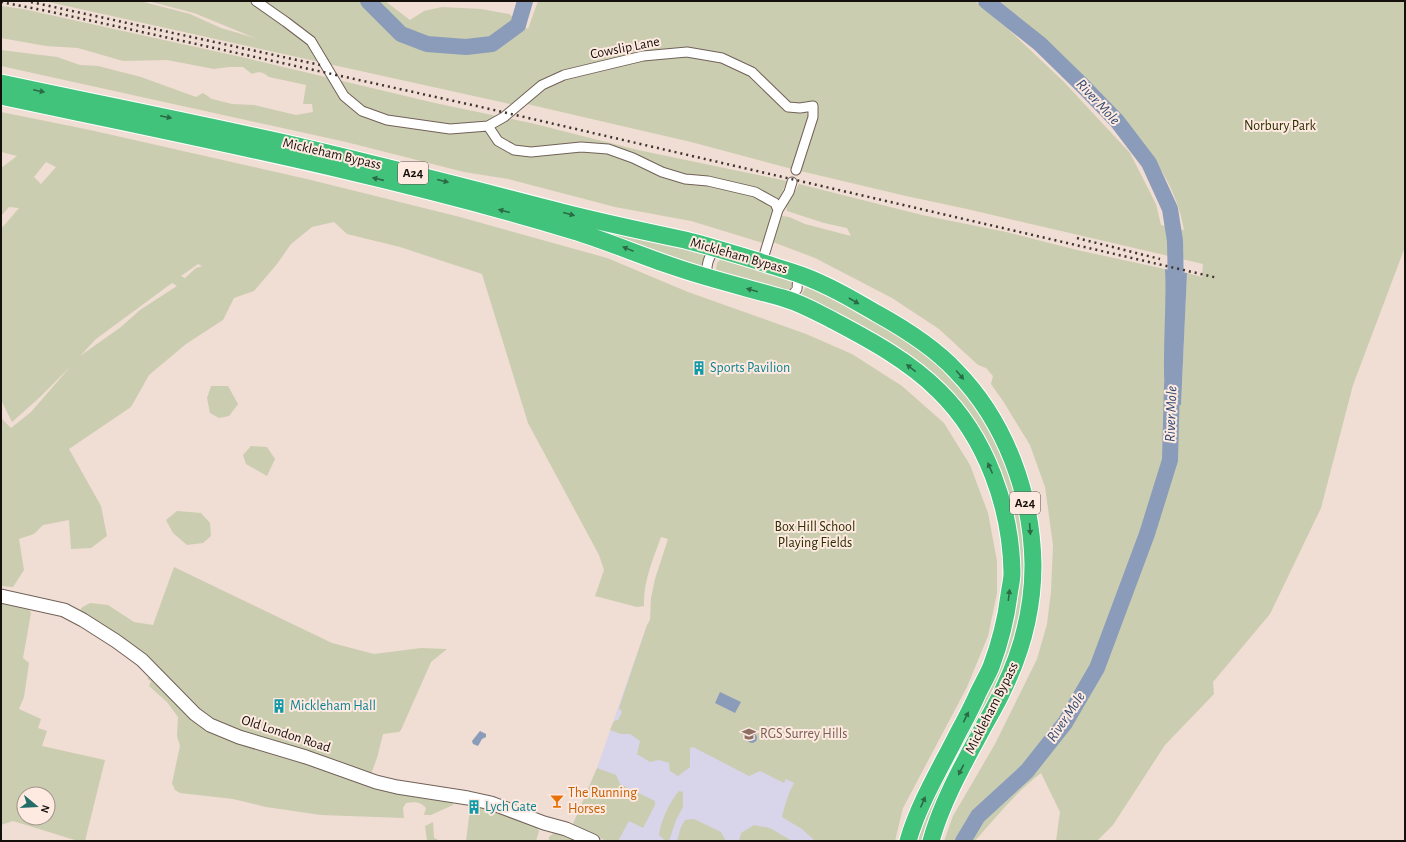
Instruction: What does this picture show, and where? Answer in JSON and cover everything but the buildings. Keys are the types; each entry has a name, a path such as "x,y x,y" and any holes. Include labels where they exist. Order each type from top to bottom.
{"highway":[{"name":"Mickleham Bypass","path":"1,83 287,143 429,177 612,225 716,248 798,274 841,293 894,323 929,347 957,371 994,419 1004,440 1019,478 1030,521 1033,567 1028,615 1018,656 1003,692 976,740 946,799 931,841"},
{"name":"Mickleham Bypass","path":"1,96 281,156 470,202 576,231 615,244 671,266 789,300 819,313 853,330 895,356 937,388 959,412 980,447 999,489 1009,537 1012,575 1006,621 991,667 958,734 935,776 912,828 908,841"}],"main road":[{"name":"Old London Road","path":"1,596 64,610 116,640 142,660 195,714 210,725 239,737 306,757 376,782 491,803 544,823 566,829 593,841"}],"street":[{"name":"Cowslip Lane","path":"256,1 311,41 344,96 362,111 387,120 450,129 488,126 504,117 542,85 564,75 643,56 687,52 722,58 752,72 788,107 800,108 813,106 813,117 796,170"},
{"path":"488,126 498,142 514,150 531,152 581,147 608,149 633,158 662,172 685,179 708,181 755,192 775,203 778,210"},
{"path":"762,262 778,210 789,192 792,182"},
{"path":"707,277 707,261 716,248"},
{"path":"789,300 797,289 798,274"}],"shaded area":[{"name":"RGS Surrey Hills","path":"647,625 871,841 606,841 573,824 597,768"}],"green space":[{"name":"Norbury Park","path":"44,1 140,1 190,14 221,28 255,38 194,13 148,1 385,1 410,20 424,11 442,7 481,9 509,14 528,29 538,1 975,1 1008,29 1064,82 1130,153 1156,204 1161,225 1184,230 1175,197 1158,165 1136,133 1080,74 995,1 1405,1 1405,247 1353,385 1321,508 1270,614 1213,682 1214,694 1165,745 1113,825 1097,841 1056,841 1060,812 1041,773 1015,797 975,841 944,841 953,816 995,744 1037,659 1047,624 1051,592 1053,545 1045,487 1030,445 991,384 993,376 986,368 978,365 939,329 892,298 815,258 773,242 782,216 789,217 805,224 851,236 847,228 824,223 787,211 786,206 799,184 922,215 1006,232 1077,250 1165,269 1166,297 1164,386 1167,406 1181,405 1187,273 1202,277 1203,264 906,196 792,169 691,142 527,104 523,107"},
{"path":"1,6 23,9 246,58 435,103 531,123 638,150 787,181 763,243 691,221 615,207 508,179 464,172 346,142 1,66 1,50 57,57 80,65 98,66 141,77 196,97 203,93 212,99 232,104 254,105 296,115 313,112 312,104 303,104 306,85 269,77 261,72 252,74 243,67 214,69 167,60 123,61 78,48 46,46 1,38"},
{"name":"Box Hill School Playing Fields","path":"1,112 90,130 311,180 460,217 607,258 688,292 806,334 852,354 902,386 944,423 970,465 988,513 997,561 997,593 988,636 967,687 903,808 895,841 815,841 802,829 782,817 794,783 786,779 784,783 760,771 749,776 693,747 690,748 690,767 678,776 670,771 669,763 659,760 650,762 637,754 640,741 630,734 621,734 610,730 614,721 618,720 622,712 619,708 650,620 651,598 655,579 668,539 661,537 647,579 644,606 637,607 595,596 604,570 599,555 528,423 482,274 400,247 347,234 334,222 312,227 291,244 277,264 254,291 234,298 223,320 186,344 149,375 131,407 69,449 101,506 107,536 91,548 71,549 69,520 43,525 34,534 19,539 24,570 13,587 1,586 1,418 11,428 31,412 71,366 12,422 1,400 1,229 19,208 9,207 1,216 1,168 17,156 1,152","holes":["46,162 56,167 41,184 34,177","198,264 202,266 196,268 185,278 181,276","172,283 177,286 140,310 121,327 80,356 96,339"]},
{"path":"457,189 706,254 701,267"},
{"path":"723,257 787,276 793,282 790,291 785,293 722,274 716,270 717,263"},
{"path":"810,284 882,320 951,372 990,424 1020,497 1028,576 1013,650 943,798 928,823 921,841 915,841 919,827 987,688 1013,532 961,410 801,296 805,288"},
{"path":"211,386 228,386 238,404 229,416 219,418 210,413 207,398"},
{"path":"251,446 267,447 275,459 267,476 246,464 243,455"},
{"path":"177,511 201,513 210,523 211,536 203,543 187,545 173,533 166,520"},
{"path":"174,567 332,643 374,654 421,648 447,649 431,662 401,730 399,732 383,734 371,774 301,748 247,733 221,722 213,721 80,613 81,608 90,603 108,605 134,622 153,625"},
{"path":"1,600 28,607 31,613 23,658 29,663 24,697 19,709 41,719 38,728 47,731 42,746 105,760 85,841 78,841 29,826 56,826 56,786 16,786 16,822 13,821 1,825"},
{"path":"152,675 194,717 320,766 356,782 395,792 450,799 453,805 431,815 424,815 426,808 421,804 414,802 406,803 403,808 404,818 321,815 266,807 233,799 180,793 175,790 172,783 180,746 177,736 178,717 167,702 149,686 151,681 147,679"},
{"path":"597,768 616,775 620,784 655,801 655,805 643,828 629,821 618,841 606,841 573,824"},
{"path":"679,791 683,792 683,807 668,841 659,835 660,829 666,812"},
{"path":"474,803 536,826 539,831 536,841 466,841 470,809"},
{"path":"694,819 721,832 726,841 677,841 681,827 685,820"},
{"path":"433,822 434,838 441,841 427,841 425,826"},
{"path":"754,825 770,828 792,841 739,841 741,833"},
{"path":"555,832 581,841 549,841 549,837"}],"water":[{"path":"1165,269 1187,273 1181,405 1166,406 1164,372"},
{"path":"720,692 741,702 735,713 715,703"},
{"path":"480,731 486,734 486,737 482,739 478,746 473,744 472,741"},
{"path":"750,733 754,733 757,738 754,743 750,743 747,740 747,736"}],"waterway":[{"name":"River Mole","path":"368,1 401,34 427,44 466,47 492,44 518,25 525,1"},
{"name":"River Mole","path":"986,1 1040,44 1083,86 1117,121 1149,163 1170,209 1175,241 1176,292"},
{"name":"River Mole","path":"963,841 978,816 1027,771 1065,723 1097,668 1147,534 1170,460 1172,385"}],"railway":[{"path":"1,2 481,107 1218,278"},
{"path":"31,2 320,65"},
{"path":"1077,238 1160,259"}],"place":[{"name":"Sports Pavilion","path":"699,368"},
{"name":"Mickleham Hall","path":"279,706"},
{"name":"RGS Surrey Hills","path":"749,734"},
{"name":"The Running Horses","path":"557,801"},
{"name":"Lych Gate","path":"474,807"}]}
